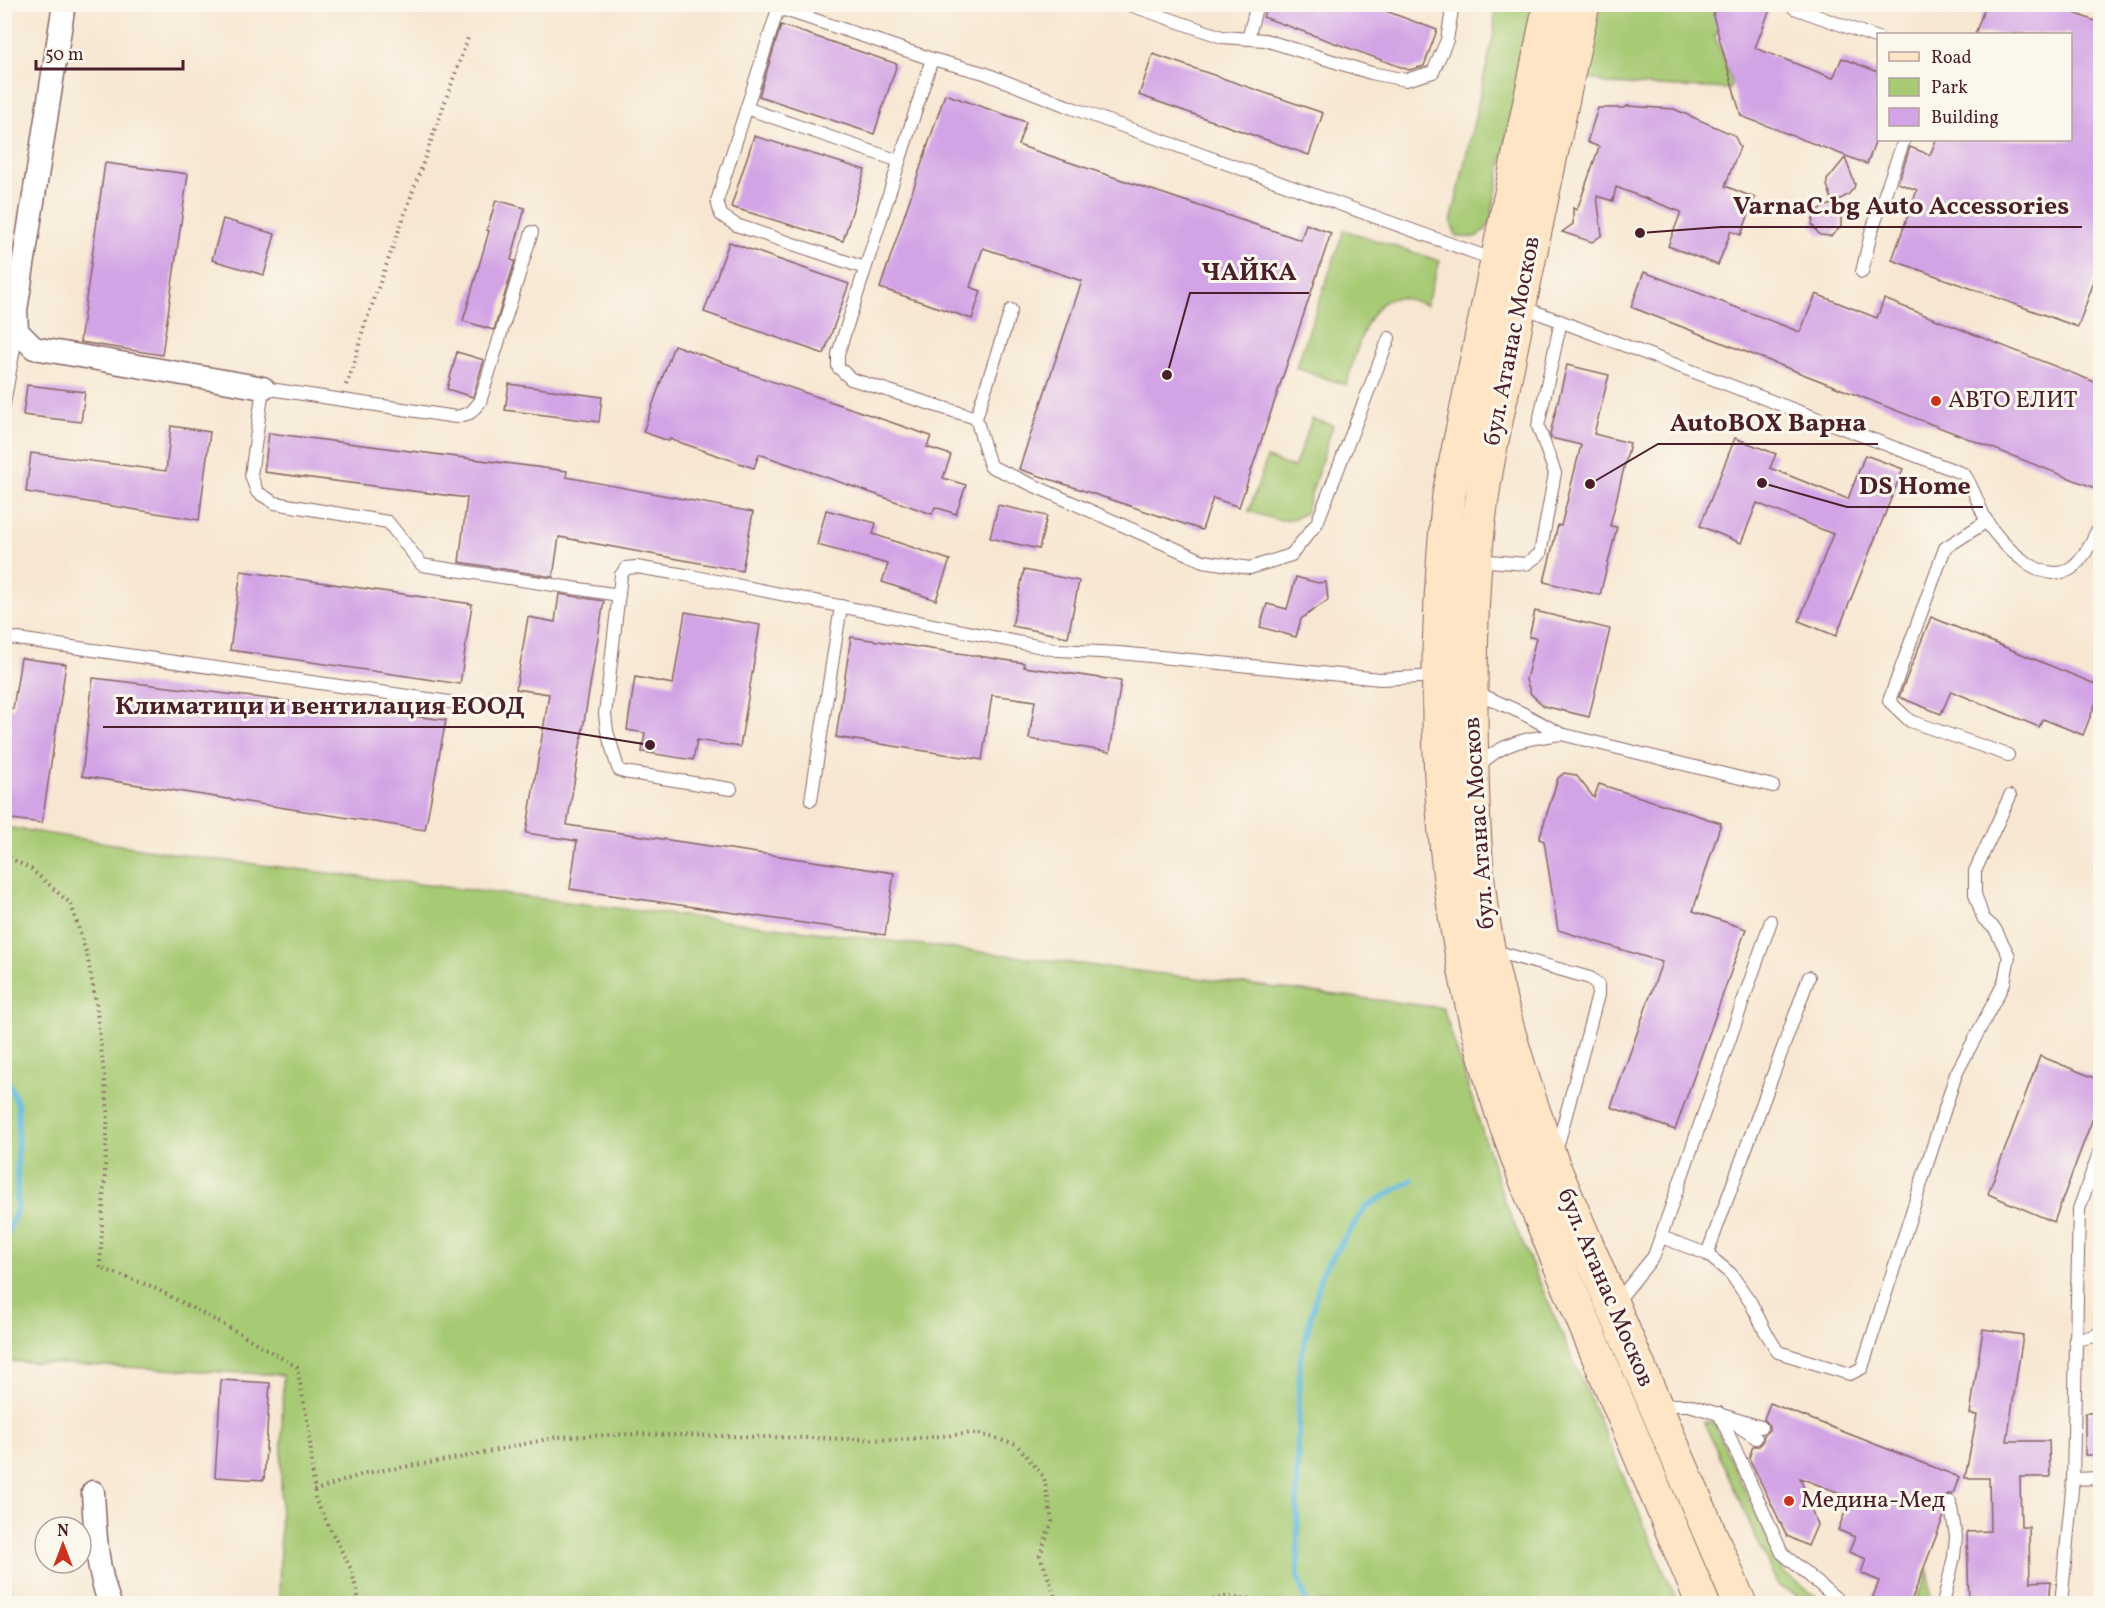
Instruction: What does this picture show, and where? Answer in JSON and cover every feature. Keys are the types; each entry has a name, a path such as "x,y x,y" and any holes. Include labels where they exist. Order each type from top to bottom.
{"main road":[{"name":"бул. Атанас Москов","path":"1550,4 1475,560 1471,691 1472,774 1480,892 1490,950 1516,1059 1552,1165 1740,1604"},
{"name":"бул. Атанас Москов","path":"1582,4 1514,282 1449,494 1442,560 1439,760 1447,865 1464,970 1483,1052 1525,1183 1703,1604"}],"street":[{"path":"64,4 16,309 17,331 34,348 263,388"},
{"path":"93,1492 95,1537 102,1583 110,1604"}],"lane":[{"path":"1127,4 1222,37 1265,40 1371,73 1406,80 1433,72 1447,40 1453,4"},
{"path":"1248,39 1257,4"},
{"path":"1794,8 1877,38"},
{"path":"865,268 736,225 721,215 717,201 777,12 784,10 933,59 984,73 1514,282 1561,321 1964,474 1987,521 2014,555 2044,570 2061,573 2072,568 2083,556 2100,525"},
{"path":"933,59 838,354 838,367 850,379 976,418"},
{"path":"746,108 899,161"},
{"path":"1862,272 1871,233 1904,141"},
{"path":"532,232 480,402 470,413 456,417 263,388 251,475 257,492 275,503 388,522 422,565 619,595"},
{"path":"1011,310 976,418 990,466 1203,561 1250,568 1291,555 1317,523 1389,338"},
{"path":"1475,560 1526,564 1540,554 1555,473 1538,426 1561,321"},
{"path":"4,404 17,331"},
{"path":"1987,521 1945,548 1889,700 1910,721 2008,755"},
{"path":"731,789 619,770 606,731 605,714 621,575 626,568 636,567 842,606 1057,650 1120,653 1380,679 1439,676"},
{"path":"811,800 842,606"},
{"path":"4,638 463,704"},
{"path":"1471,691 1522,712 1561,734 1773,786"},
{"path":"1472,774 1489,756 1506,746 1528,739 1561,734"},
{"path":"1661,1237 1707,1254 1731,1274 1751,1303 1778,1352 1850,1374 1862,1368 1956,1074 2004,983 2009,956 1995,929 1983,918 1976,894 1976,871 2010,796"},
{"path":"1613,1308 1654,1256 1772,921"},
{"path":"1490,950 1590,978 1598,985 1598,995 1552,1165"},
{"path":"1707,1254 1809,977"},
{"path":"2061,1604 2073,1479 2079,1254 2077,1228 2079,1209 2100,1150"},
{"path":"2075,1340 2095,1336 2100,1332"},
{"path":"1655,1405 1689,1405 1719,1413 1758,1432"},
{"path":"1719,1413 1782,1553 1843,1604"},
{"path":"2073,1479 2100,1478"},
{"path":"1943,1604 1954,1557 1956,1536 1950,1502"},
{"path":"1945,1514 1950,1534 1948,1582"}],"path":[{"path":"340,399 353,368 363,330 468,38"},
{"path":"4,855 31,869 71,904 87,955 96,1002 108,1111 100,1268 151,1286 297,1367 309,1430 315,1499 351,1569 360,1604"},
{"path":"314,1491 366,1473 459,1458 557,1437 635,1434 896,1440 976,1433 1016,1444 1044,1477 1052,1521 1040,1554 1058,1604"},
{"path":"1189,1604 1225,1597 1284,1601 1305,1597"}],"green space":[{"path":"1495,5 1532,5 1490,224 1479,235 1462,237 1456,236 1451,223 1494,33"},
{"path":"1601,5 1728,5 1715,37 1731,80 1730,89 1608,84 1588,77 1592,42"},
{"path":"1344,230 1440,261 1426,305 1394,298 1384,302 1376,310 1362,334 1346,385 1296,368"},
{"path":"1312,419 1333,425 1305,513 1291,519 1277,520 1249,511 1267,458 1294,468"},
{"path":"5,827 204,858 1443,1008 1504,1200 1678,1603 279,1603 283,1375 5,1361"},
{"path":"1704,1422 1713,1422 1783,1572 1825,1603 1812,1603 1778,1586"},
{"path":"1929,1569 1930,1603 1915,1603"}],"building":[{"path":"1267,4 1367,4 1437,30 1424,66 1409,70 1263,17"},
{"path":"1717,4 1772,4 1755,48 1833,78 1842,58 1877,72 1877,138 1867,164 1741,116 1713,16"},
{"path":"1986,4 2051,4 2100,23 2100,264 2078,327 1892,260 1917,190 1898,183 1910,147 1930,155 1936,141 2072,141 2072,33 1975,33"},
{"path":"781,25 897,64 874,134 759,96"},
{"path":"1153,54 1323,113 1309,155 1139,95"},
{"path":"945,94 1026,122 1018,145 1301,240 1306,224 1331,233 1239,507 1213,498 1202,530 1019,469 1082,281 983,248 970,287 981,291 972,319 880,288"},
{"path":"1627,106 1674,109 1734,135 1740,147 1725,186 1755,198 1741,235 1731,231 1718,265 1668,246 1681,212 1616,187 1613,201 1597,196 1602,235 1592,242 1562,232 1573,224 1573,208 1577,210 1599,147 1587,142 1598,108 1625,108"},
{"path":"754,136 865,170 843,241 731,207"},
{"path":"1845,158 1855,184 1854,188 1848,195 1833,203 1827,180"},
{"path":"105,163 188,174 162,355 80,342"},
{"path":"496,200 525,208 511,260 515,261 494,330 463,321"},
{"path":"1834,203 1841,218 1841,227 1831,236 1820,235 1812,224 1814,215 1818,210"},
{"path":"223,219 275,234 264,275 212,260"},
{"path":"729,242 849,284 824,354 704,312"},
{"path":"1644,272 1800,332 1816,294 1877,318 1884,299 2100,384 2100,490 1631,307"},
{"path":"674,345 739,368 739,370 931,436 927,447 951,455 943,478 966,485 956,514 935,507 932,514 759,454 754,468 643,432"},
{"path":"457,352 484,360 473,397 447,389"},
{"path":"1567,365 1609,375 1594,434 1630,443 1610,526 1617,527 1600,595 1544,582 1558,525 1561,526 1581,445 1551,438 1550,434"},
{"path":"509,384 602,397 599,422 505,410"},
{"path":"27,385 85,392 81,422 23,415"},
{"path":"171,426 210,432 199,520 26,492 31,453 166,471"},
{"path":"269,433 567,471 566,477 753,512 742,571 559,537 553,577 459,562 467,498 264,472"},
{"path":"1735,438 1776,454 1770,468 1848,499 1865,455 1903,469 1836,636 1799,621 1833,534 1757,503 1741,543 1700,526"},
{"path":"998,505 1047,516 1039,549 990,538"},
{"path":"826,510 876,523 873,534 950,560 936,600 882,582 888,564 817,545"},
{"path":"1024,570 1079,581 1068,637 1012,626"},
{"path":"241,571 472,604 460,684 230,650"},
{"path":"1296,577 1318,583 1326,582 1328,600 1301,619 1296,637 1260,627 1267,604 1287,609"},
{"path":"559,594 604,601 567,825 894,873 885,935 570,889 577,841 526,833 549,694 516,689 528,617 555,622"},
{"path":"1535,611 1610,629 1589,717 1544,706 1531,694 1526,680 1536,638 1529,637"},
{"path":"685,612 760,625 740,747 697,740 693,760 642,752 645,733 627,730 635,677 673,684"},
{"path":"1931,617 2100,686 2100,692 2083,735 2043,719 2039,727 1951,691 1941,714 1899,697"},
{"path":"851,637 1024,663 1024,667 1121,681 1110,752 1029,739 1035,701 992,695 982,760 836,737"},
{"path":"21,658 66,664 42,823 4,818 4,707 13,709"},
{"path":"93,678 446,720 425,830 82,776"},
{"path":"1564,773 1576,775 1594,798 1599,784 1721,823 1693,911 1746,929 1675,1130 1611,1107 1662,962 1558,930 1544,841 1539,839 1558,778"},
{"path":"2040,1056 2100,1080 2100,1099 2054,1222 1988,1194"},
{"path":"1983,1329 2023,1335 2007,1441 2049,1441 2050,1477 2020,1477 2021,1527 2029,1527 2030,1582 2051,1581 2049,1604 1969,1604 1967,1532 1990,1531 1989,1478 1965,1478 1977,1415 1970,1414"},
{"path":"221,1380 270,1383 264,1480 215,1477"},
{"path":"1770,1403 1959,1477 1953,1494 1948,1494 1943,1499 1944,1516 1910,1604 1870,1604 1879,1581 1861,1573 1866,1559 1849,1552 1855,1537 1838,1530 1851,1497 1800,1478 1817,1525 1808,1546 1787,1536 1749,1458 1753,1446 1759,1446 1762,1443 1764,1435 1769,1430 1769,1425 1764,1419"},
{"path":"2085,1413 2100,1413 2100,1455 2085,1455"}],"waterway":[{"path":"4,1072 18,1105 17,1209 4,1241"},
{"path":"1307,1604 1298,1576 1297,1477 1300,1361 1322,1272 1366,1207 1412,1180"},
{"path":"4,1582 14,1604"}],"place":[{"name":"VarnaC.bg Auto Accessories","path":"1640,233"},
{"name":"ЧАЙКА","path":"1167,375"},
{"name":"АВТО ЕЛИТ","path":"1936,401"},
{"name":"DS Home","path":"1762,483"},
{"name":"AutoBOX Варна","path":"1590,484"},
{"name":"Климатици и вентилация ЕООД","path":"650,745"},
{"name":"Медина-Мед","path":"1789,1501"}]}
